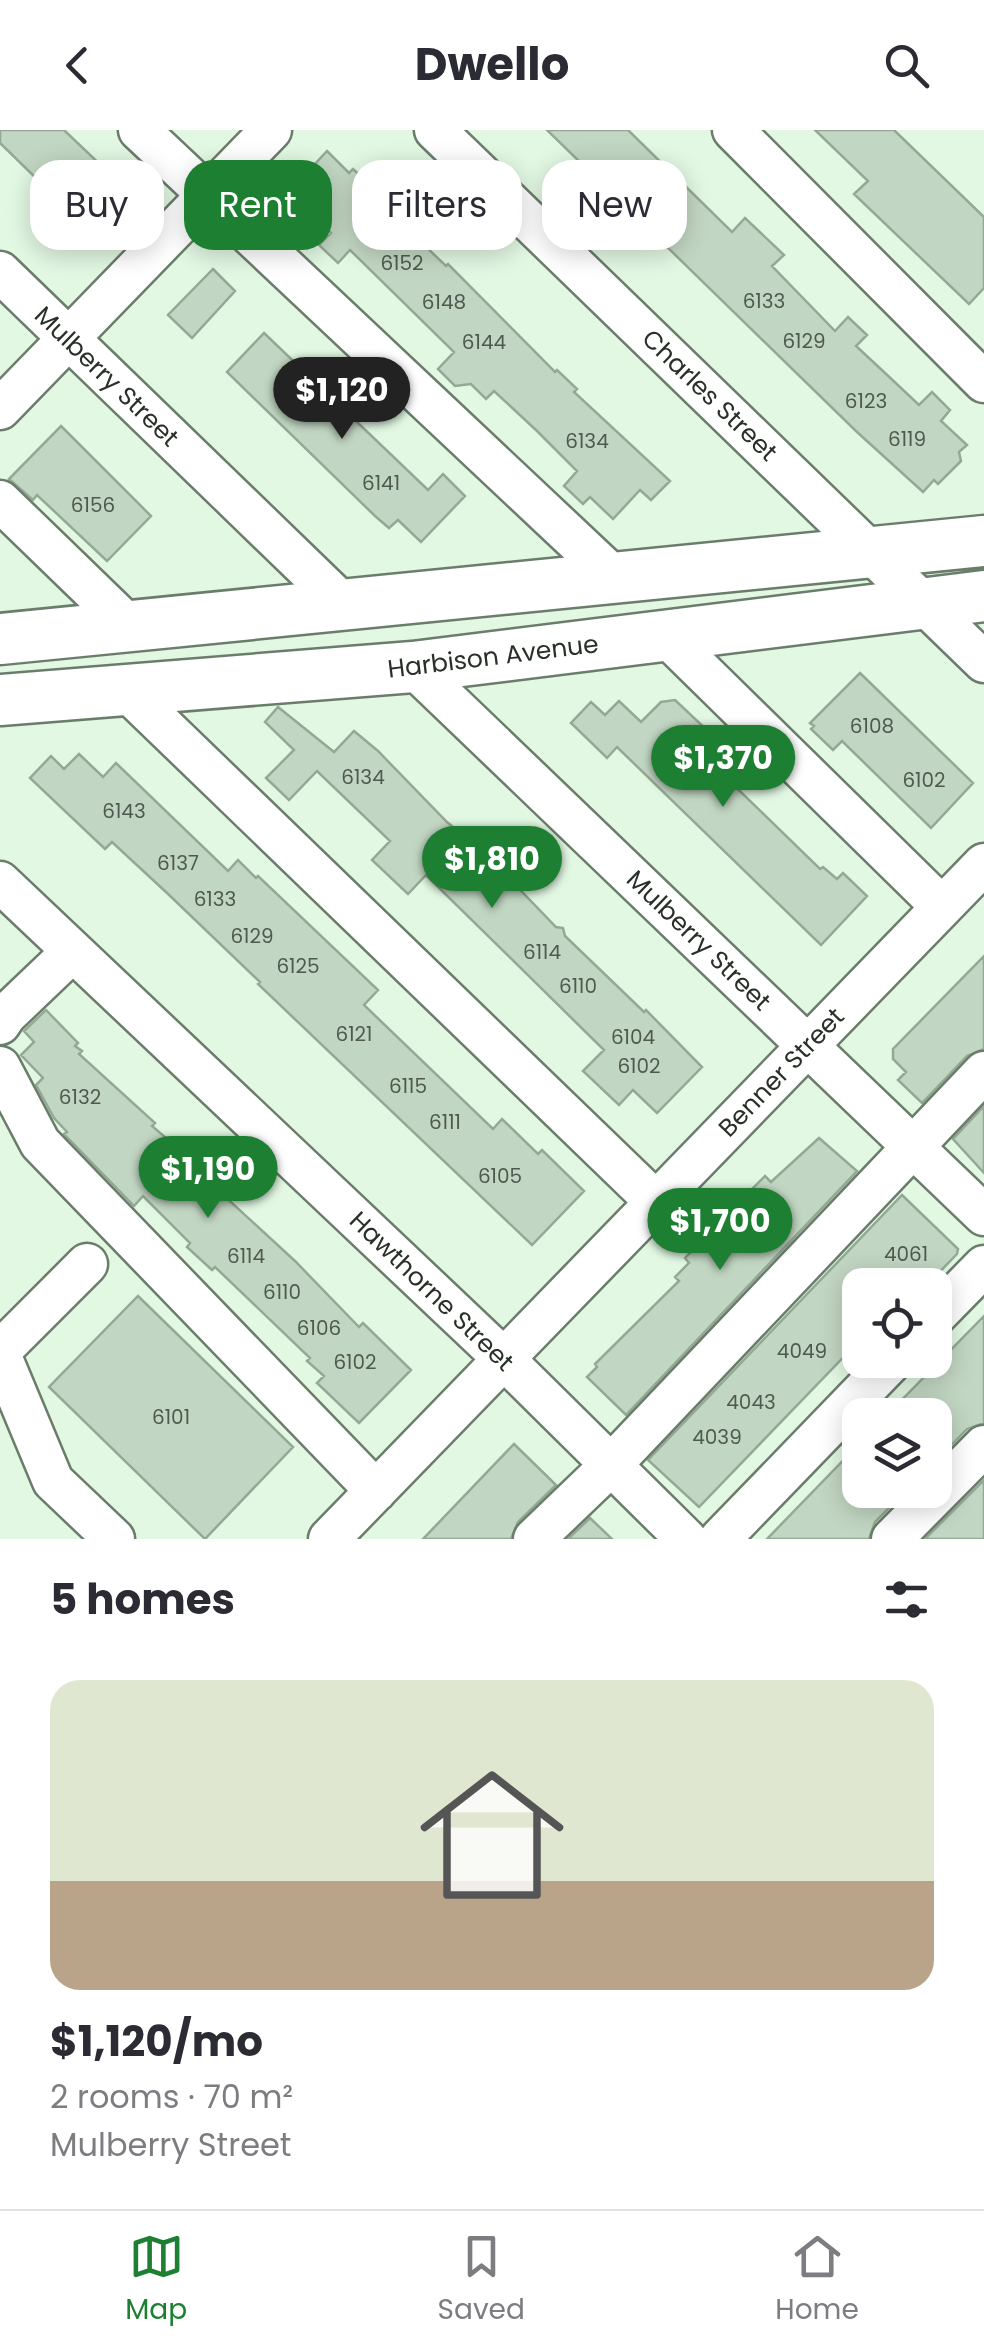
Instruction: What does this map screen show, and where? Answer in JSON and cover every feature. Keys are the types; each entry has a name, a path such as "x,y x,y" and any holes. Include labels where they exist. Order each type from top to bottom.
{"main road":[{"path":"0,639 984,541"},
{"name":"Harbison Avenue","path":"0,700 413,667 984,596"}],"street":[{"path":"139,130 184,175"},
{"path":"242,160 271,130"},
{"name":"Charles Street","path":"435,130 984,662"},
{"path":"733,130 984,382"},
{"path":"0,409 184,219"},
{"path":"263,250 615,578"},
{"name":"Mulberry Street","path":"0,272 344,606"},
{"path":"0,502 130,626"},
{"path":"665,635 942,907"},
{"name":"Mulberry Street","path":"413,667 984,1215"},
{"path":"126,690 656,1202"},
{"name":"Benner Street","path":"329,1539 984,864"},
{"name":"Hawthorne Street","path":"0,882 504,1359 686,1539"},
{"path":"0,1024 73,952"},
{"path":"0,1067 40,1143 376,1491"},
{"path":"534,1539 611,1465 984,1072"},
{"path":"87,1264 0,1352 53,1481 114,1539"},
{"path":"952,1299 984,1266"},
{"path":"720,1539 876,1378"},
{"path":"892,1539 984,1446"}],"building":[{"path":"0,130 64,130 95,160 30,160 30,172 0,143"},
{"path":"547,130 628,130 659,160 578,160"},
{"path":"815,130 894,130 984,217 984,288 969,304 854,194 868,181"},
{"path":"327,151 349,173 352,170 352,250 429,250 670,481 651,500 640,490 613,519 590,497 583,504 564,486 577,471 537,431 494,391 486,399 471,384 455,386 438,369 454,352 350,250 338,263 324,250 332,250 332,160 319,160"},
{"path":"687,188 732,232 745,218 784,255 772,266 835,331 848,317 867,335 856,346 919,405 932,392 950,410 941,421 967,445 959,452 961,461 938,484 934,480 923,492 670,250 687,250"},
{"path":"213,269 235,291 192,338 168,315"},
{"path":"264,333 428,490 443,474 465,496 421,542 398,520 389,528 375,516 227,372"},
{"path":"61,426 151,516 107,561 37,495 33,500 9,479"},
{"path":"860,673 973,783 931,828 842,741 833,750 811,729 814,726 810,723"},
{"path":"675,700 719,747 708,760 820,869 823,867 837,879 843,873 867,896 821,945 617,747 607,758 571,723 591,702 605,715 619,701 641,722 661,702"},
{"path":"278,707 334,752 354,731 378,751 477,847 493,877 500,869 702,1067 657,1113 633,1090 619,1105 583,1071 604,1050 426,875 408,894 372,860 390,841 317,771 289,800 266,778 294,750 265,722"},
{"path":"79,754 103,777 116,763 228,871 238,860 258,876 378,990 364,1005 493,1129 502,1119 538,1154 542,1150 584,1191 532,1245 167,893 112,842 105,849 30,778 51,756 64,769"},
{"path":"984,956 984,1049 967,1056 922,1103 898,1080 906,1072 893,1059 893,1049"},
{"path":"46,1010 78,1043 75,1046 82,1051 79,1054 155,1123 152,1126 185,1154 182,1157 295,1261 359,1327 363,1323 411,1370 359,1423 317,1383 324,1376 307,1361 310,1358 215,1267 212,1270 187,1247 190,1243 143,1196 134,1206 64,1134 67,1132 54,1118 36,1085 43,1078 21,1055 34,1042 24,1031"},
{"path":"984,1106 984,1173 953,1139"},
{"path":"819,1138 857,1171 626,1415 587,1377 597,1367 595,1364 679,1281 675,1277 689,1263 685,1258 729,1212 765,1176 771,1182"},
{"path":"902,1195 958,1249 943,1268 842,1268 842,1359 699,1507 648,1460"},
{"path":"138,1296 293,1447 205,1539 49,1387"},
{"path":"984,1316 984,1423 967,1429 952,1444 952,1398 904,1398 923,1378 952,1378 952,1349"},
{"path":"514,1444 556,1485 518,1522 511,1539 423,1539"},
{"path":"842,1462 842,1508 889,1508 875,1522 869,1539 767,1539"},
{"path":"984,1480 984,1539 925,1539"},
{"path":"590,1518 612,1539 568,1539"}]}
